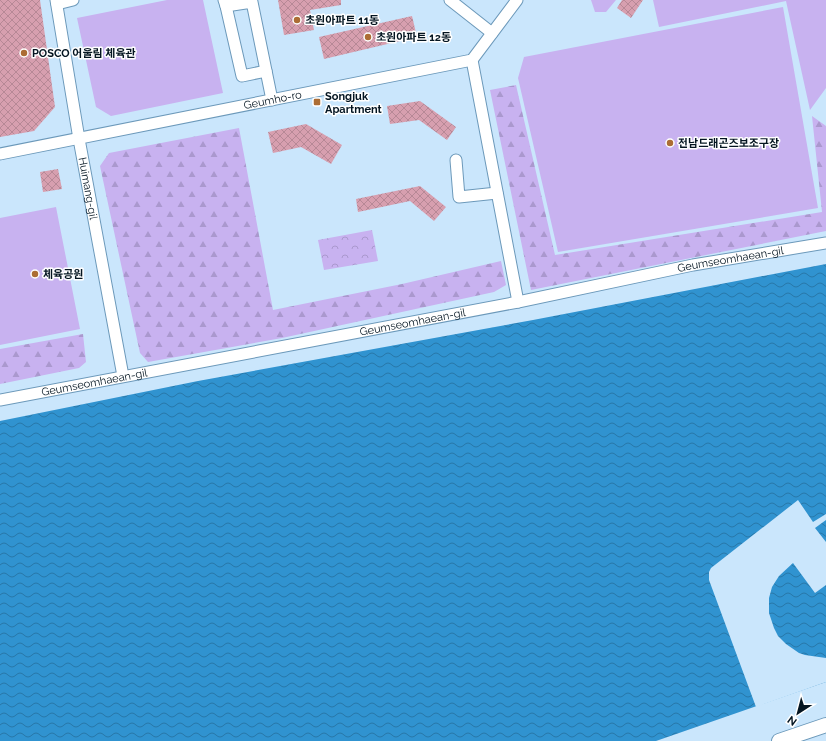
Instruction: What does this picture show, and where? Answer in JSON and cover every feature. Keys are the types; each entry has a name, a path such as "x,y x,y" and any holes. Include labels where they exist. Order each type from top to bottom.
{"main road":[{"path":"779,741 826,725"}],"street":[{"path":"56,2 73,0"},
{"path":"450,0 492,33"},
{"path":"517,0 472,60 518,302"},
{"name":"Huimang-gil","path":"56,2 78,139 123,376"},
{"path":"266,71 242,76 225,3 252,2 272,100"},
{"name":"Geumho-ro","path":"0,154 472,60"},
{"path":"456,160 459,197 497,193"},
{"name":"Geumseomhaean-gil","path":"0,400 518,302 694,265 826,243"}],"green space":[{"path":"167,0 203,0 223,93 111,116 96,107 77,18"},
{"path":"591,0 616,0 606,12 595,12"},
{"path":"653,0 826,0 826,88 810,110 786,1 659,27"},
{"name":"전남드래곤즈보조구장","path":"783,7 818,208 558,252 518,78 524,57"},
{"path":"516,85 555,255 822,212 812,116 826,126 826,231 531,290 490,90"},
{"path":"239,128 273,310 402,284 501,261 506,285 494,292 282,338 148,362 140,353 100,166 109,153"},
{"name":"체육공원","path":"56,207 80,329 0,345 0,218"},
{"path":"372,230 378,261 324,270 318,240"},
{"path":"83,334 86,362 79,368 0,384 0,349"}],"water":[{"path":"826,264 826,682 656,741 0,741 0,421 198,381 533,320"}],"pier":[{"path":"798,500 813,522 826,514 826,520 815,528 826,542 826,585 815,593 793,563 779,576 772,587 769,598 769,613 778,636 786,644 799,653 826,658 826,682 756,707 709,580 709,572 711,568"}],"building":[{"name":"POSCO 어울림 체육관","path":"0,0 40,0 55,107 34,131 0,137"},
{"name":"초원아파트 11동","path":"278,0 341,0 341,5 310,10 314,30 284,35"},
{"path":"622,0 643,0 631,18 617,8"},
{"name":"초원아파트 12동","path":"412,16 417,37 324,59 319,37"},
{"path":"420,101 456,127 447,140 419,120 390,124 387,106"},
{"path":"306,124 342,145 331,164 301,147 273,153 268,132"},
{"path":"58,169 62,189 43,192 40,172"},
{"path":"420,186 446,207 434,221 410,201 358,212 356,199"}],"place":[{"name":"초원아파트 11동","path":"297,20"},
{"name":"초원아파트 12동","path":"368,37"},
{"name":"POSCO 어울림 체육관","path":"24,53"},
{"name":"Songjuk Apartment","path":"317,102"},
{"name":"전남드래곤즈보조구장","path":"670,143"},
{"name":"체육공원","path":"35,274"}]}
